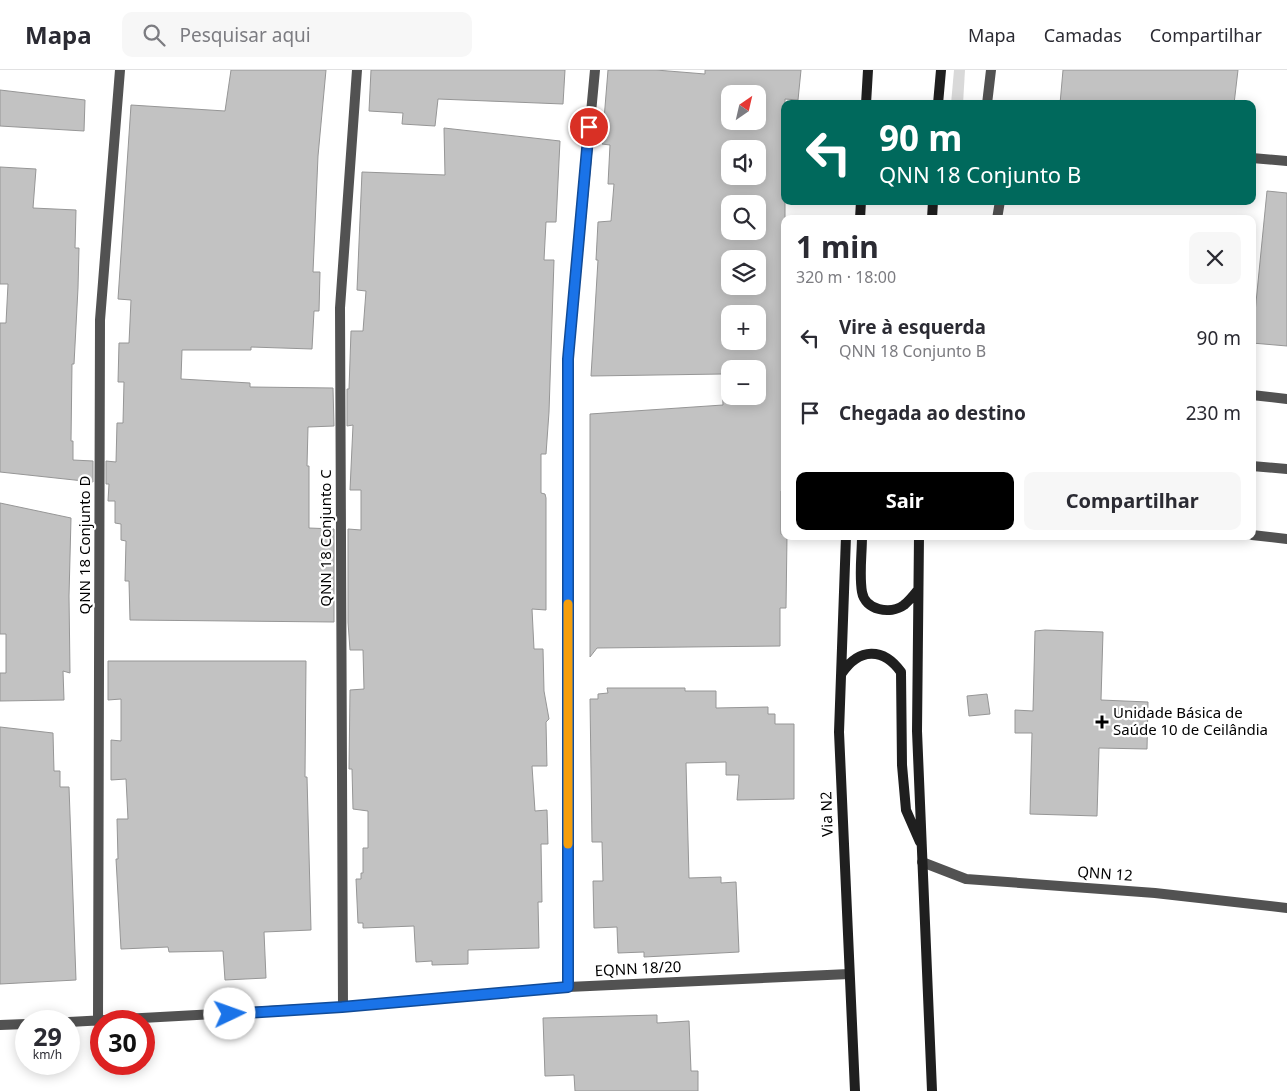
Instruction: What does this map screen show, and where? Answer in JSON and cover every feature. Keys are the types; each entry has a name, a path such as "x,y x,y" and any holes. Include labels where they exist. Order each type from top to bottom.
{"main road":[{"path":"866,100 868,70"},
{"path":"938,100 941,70"},
{"name":"Via N2","path":"846,540 839,732 855,1091"},
{"path":"862,540 862,593 871,605 885,610 894,610 903,606 917,591"},
{"path":"919,540 917,732 932,1091"},
{"path":"842,673 848,664 867,654 887,657 901,672 902,765 906,810 922,847"}],"street":[{"name":"QNN 18 Conjunto D","path":"98,1010 100,320 120,70"},
{"name":"QNN 18 Conjunto C","path":"342,1007 340,308 357,70"},
{"path":"568,987 568,359 595,70"},
{"path":"987,100 991,70"},
{"path":"1256,158 1287,161"},
{"path":"1256,395 1287,399"},
{"path":"1256,466 1287,469"},
{"path":"1256,535 1287,538"},
{"name":"QNN 12","path":"922,862 966,879 1155,893 1287,908"},
{"name":"EQNN 18/20","path":"155,1018 342,1007 568,987 849,974"},
{"path":"0,1025 15,1024"}],"shaded area":[{"path":"954,70 965,70 963,100 951,100"}],"building":[{"path":"231,70 326,70 318,156 313,272 320,272 319,311 314,311 312,349 251,347 251,350 182,350 181,379 250,383 250,387 333,388 334,426 308,427 307,466 309,466 309,528 334,529 334,622 130,620 129,581 125,581 126,541 121,540 121,524 115,523 115,501 108,501 109,484 106,484 106,461 116,462 117,423 123,423 124,382 118,382 119,343 129,343 131,300 118,299 131,105 225,111"},
{"path":"371,70 565,70 563,104 438,99 435,126 402,124 403,113 369,111"},
{"path":"608,70 656,70 705,74 705,70 801,70 798,100 781,100 781,205 785,205 785,215 781,215 781,540 787,540 786,608 780,608 780,646 597,648 590,657 590,414 723,405 766,405 766,360 721,360 721,374 591,376 598,260 596,260 598,222 611,221 614,184 608,184 610,145 602,144"},
{"path":"1063,70 1238,70 1234,100 1060,100"},
{"path":"0,90 85,100 84,131 0,126"},
{"path":"444,128 560,141 556,222 546,222 544,260 554,260 549,412 546,454 541,454 541,493 545,494 546,498 546,610 532,609 534,649 543,649 544,691 549,719 546,722 547,766 532,766 535,811 547,810 548,844 541,844 542,902 538,902 539,948 468,950 468,964 432,965 432,961 416,962 414,926 363,928 363,923 358,923 356,879 361,879 361,873 363,873 363,848 368,848 368,811 353,809 352,769 349,769 350,690 364,689 363,650 350,650 348,622 348,529 361,530 361,490 350,490 353,425 347,426 347,389 349,389 351,331 363,331 366,291 357,290 362,172 445,175"},
{"path":"0,167 36,169 33,208 76,210 75,248 79,248 74,364 72,364 71,441 73,441 73,460 93,461 93,482 0,472 0,323 6,323 8,284 0,284"},
{"path":"1267,191 1287,193 1287,346 1256,343 1256,302"},
{"path":"0,503 71,518 70,673 63,671 64,700 0,701 0,673 6,673 6,634 0,634"},
{"path":"1035,631 1103,632 1101,700 1148,702 1147,749 1099,748 1097,816 1030,814 1032,733 1015,733 1015,710 1033,711"},
{"path":"108,661 306,661 305,777 307,777 311,930 264,932 266,978 225,980 223,951 169,952 168,947 121,949 116,859 118,859 117,819 128,819 126,779 111,780 111,740 121,741 121,699 108,700"},
{"path":"607,688 685,688 685,691 716,691 716,708 768,707 768,714 775,714 775,724 794,724 794,799 737,800 739,775 726,775 726,762 686,763 689,878 721,877 721,883 736,882 739,952 644,957 644,952 618,953 617,927 594,928 593,881 603,881 602,842 592,842 590,699 598,699 598,694 608,693"},
{"path":"987,694 990,714 969,716 967,696"},
{"path":"0,727 53,733 54,771 60,771 60,787 69,787 76,980 0,984"},
{"path":"657,1015 657,1023 689,1021 691,1071 698,1071 698,1091 575,1091 574,1075 545,1076 543,1018"}],"slow traffic":[{"path":"568,604 568,844"}],"place":[{"name":"Unidade Básica de Saúde 10 de Ceilândia","path":"1102,722"}],"route":[{"path":"230,1014 342,1007 568,987 568,359 589,127"}]}
